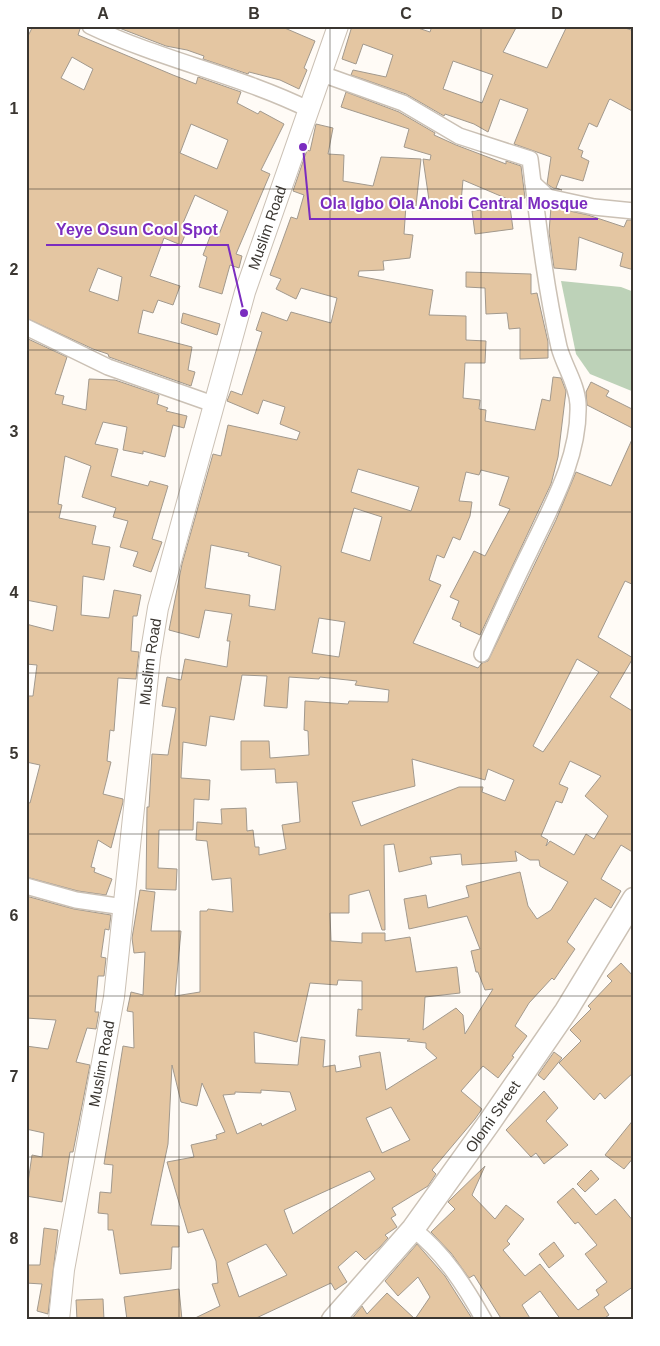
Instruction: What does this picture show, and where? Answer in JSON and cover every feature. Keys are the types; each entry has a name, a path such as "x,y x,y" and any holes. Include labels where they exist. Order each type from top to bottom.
{"main road":[{"name":"Olomi Street","path":"333,1320 413,1229 566,1011 634,899"}],"street":[{"path":"90,26 121,41 176,61 278,94 310,110"},
{"name":"Muslim Road","path":"59,1320 64,1270 114,996 150,657 158,608 212,404 245,292 338,26"},
{"path":"322,74 403,103 459,136 530,159 560,349 577,398 576,434 573,450 552,508 482,654"},
{"path":"533,183 548,197 594,207 634,211"},
{"path":"26,327 108,367 212,404"},
{"path":"26,886 76,900 124,907"},
{"path":"413,1229 425,1238 446,1261 466,1287 484,1320"}],"green space":[{"path":"561,281 621,287 634,292 634,392 590,374 576,354"}],"building":[{"path":"33,26 81,26 78,35 173,75 196,84 198,77 241,92 237,103 258,114 260,111 284,124 261,170 270,174 236,254 242,256 239,268 230,265 222,294 199,287 207,257 203,255 211,234 218,237 228,211 195,195 183,223 189,225 181,245 164,238 150,276 180,286 173,305 158,300 153,313 143,310 138,333 192,347 188,370 195,372 191,386 109,357 108,354 26,318 26,40","holes":["72,57 93,69 84,90 61,78","191,124 228,140 217,169 180,153","98,268 122,277 118,301 89,291"]},
{"path":"114,26 280,26 315,41 304,68 307,70 299,89 280,80 249,72 248,74 203,59 204,56 166,46"},
{"path":"352,26 412,26 430,32 432,26 517,26 503,52 547,68 567,26 619,26 634,31 634,112 609,100 597,127 589,123 578,149 583,151 581,157 589,161 583,181 561,175 556,188 562,190 553,188 547,184 551,157 514,144 528,109 500,99 488,132 474,124 445,114 444,116 406,94 351,75 353,70 386,77 393,55 363,44 356,64 342,59","holes":["453,61 493,75 482,103 443,89"]},
{"path":"346,92 399,112 435,133 434,135 456,145 506,164 506,161 521,166 525,198 510,200 463,180 461,202 429,200 423,159 430,160 431,155 404,147 409,129 341,107"},
{"path":"316,124 333,128 328,154 344,155 343,181 373,186 381,157 421,159 416,206 406,205 404,234 413,235 410,258 383,261 384,270 359,271 358,276 433,290 429,315 466,316 466,340 486,341 485,363 465,363 463,398 480,400 479,409 486,410 485,421 535,430 542,399 550,401 553,377 561,378 566,391 558,457 551,484 480,635 460,626 461,623 452,619 459,601 450,597 474,551 485,556 510,509 499,505 509,477 481,470 479,475 466,472 459,501 472,502 470,516 460,540 453,537 444,558 437,555 429,580 441,585 413,643 478,668 482,663 488,661 556,520 576,472 611,486 634,435 634,585 625,581 598,637 633,658 610,697 634,712 634,853 621,845 607,868 601,879 621,891 611,908 595,898 567,942 575,949 554,980 552,978 529,1003 515,1026 527,1036 512,1056 514,1057 498,1078 483,1066 461,1091 482,1109 432,1170 436,1174 428,1186 392,1208 396,1215 391,1218 397,1227 385,1235 388,1238 380,1247 365,1260 356,1251 338,1267 347,1282 335,1290 331,1283 252,1320 191,1320 220,1306 212,1284 218,1283 216,1261 203,1229 188,1233 167,1162 194,1157 191,1145 217,1139 216,1135 225,1132 202,1083 197,1106 181,1102 172,1065 168,1144 151,1225 179,1226 179,1247 172,1247 171,1269 120,1274 113,1230 108,1230 108,1214 98,1213 100,1192 111,1193 113,1165 104,1164 123,1046 134,1048 133,1012 127,1011 131,992 143,995 145,952 134,953 132,938 140,890 155,892 151,931 181,931 175,996 200,992 200,911 207,911 208,909 233,912 231,878 212,880 207,841 196,840 197,822 222,824 221,809 246,808 247,831 253,830 255,847 259,847 259,855 286,849 282,825 300,822 297,782 276,783 275,769 241,770 241,741 269,741 270,758 309,755 308,731 304,730 305,701 348,704 349,701 388,702 389,690 355,685 357,681 320,677 319,679 289,677 287,708 264,706 267,676 242,675 234,720 210,716 206,746 183,742 181,778 210,780 209,800 194,799 193,830 159,830 158,868 177,869 176,890 146,889 147,807 149,807 152,754 168,755 176,708 162,706 167,677 181,680 185,659 227,667 230,641 227,641 232,614 205,610 199,638 169,630 182,564 213,454 221,456 228,425 297,440 300,432 280,424 285,407 263,400 258,414 227,401 231,391 242,395 262,332 256,330 262,312 287,321 291,312 331,323 337,298 301,288 296,299 276,289 281,279 270,275 291,217 297,219 304,195 293,191 307,150 310,151","holes":["358,469 419,487 411,511 351,492","354,508 382,517 370,561 341,552","211,545 249,553 248,556 281,566 275,610 249,606 250,595 205,588","319,618 345,622 339,657 312,653","577,659 599,672 543,752 533,746","412,759 485,780 488,769 514,780 505,801 482,792 483,787 459,787 361,826 352,802 415,786","570,761 601,776 585,796 608,816 594,839 586,834 574,855 550,841 546,846 548,840 541,836 556,801 562,803 568,788 559,784","394,844 399,872 432,864 430,857 461,854 462,865 517,861 515,851 530,860 539,860 540,866 568,882 551,910 537,919 528,906 520,872 466,886 469,897 428,908 426,895 404,899 409,929 467,916 480,949 471,951 476,972 478,972 485,990 493,989 465,1034 463,1015 456,1008 423,1030 425,997 460,993 457,967 416,972 410,937 385,941 385,933 362,933 362,943 331,941 330,913 349,913 349,895 369,890 382,930 385,930 384,845","338,980 362,981 362,1010 358,1009 356,1036 410,1039 407,1041 426,1043 426,1048 437,1058 386,1090 380,1052 359,1056 361,1067 336,1072 335,1065 323,1067 325,1040 301,1037 298,1065 255,1063 254,1032 297,1042 310,983 337,985","261,1090 290,1092 296,1110 262,1126 261,1123 237,1134 223,1095 235,1094 235,1092 261,1093","391,1107 410,1140 382,1153 366,1118","370,1171 375,1179 293,1234 284,1210","266,1244 287,1275 239,1297 227,1263"]},
{"path":"510,207 513,229 475,234 472,211"},
{"path":"551,207 588,215 624,227 627,220 634,220 634,270 620,266 623,253 579,237 576,270 554,268 549,232"},
{"path":"466,272 531,274 531,294 537,293 548,342 548,358 520,359 520,328 509,329 507,313 486,314 485,288 466,287"},
{"path":"183,313 220,324 217,335 181,323"},
{"path":"26,338 67,357 55,394 64,396 62,404 86,410 89,379 115,380 159,395 157,404 168,408 166,411 187,416 184,428 173,425 165,457 143,451 143,454 123,450 127,427 103,422 95,444 118,449 111,476 148,486 150,481 168,486 152,539 162,542 151,572 133,566 138,552 120,547 128,521 113,517 116,508 82,497 91,466 65,456 58,504 62,505 59,518 96,526 92,544 110,547 104,580 83,576 81,615 109,618 114,590 141,595 137,616 133,616 131,651 139,652 136,679 118,678 114,731 110,730 107,761 111,762 103,794 123,799 123,802 111,848 98,840 91,867 95,868 94,872 112,879 106,895 78,891 26,877 26,802 30,803 40,765 26,762 26,696 33,696 37,665 26,664 26,624 53,631 57,606 26,600"},
{"path":"591,382 609,391 606,396 634,410 634,429 587,405 586,392"},
{"path":"26,896 74,909 111,915 109,930 105,929 101,957 106,958 104,976 98,976 95,1012 99,1012 96,1029 87,1028 76,1062 90,1065 73,1152 70,1152 62,1202 26,1196 32,1155 42,1157 44,1133 26,1129 26,1046 48,1049 56,1020 26,1018"},
{"path":"621,963 634,977 634,1072 605,1099 600,1093 594,1100 559,1063 581,1041 570,1030 591,1009 588,1006 612,981 607,976"},
{"path":"554,1052 562,1058 544,1080 538,1075"},
{"path":"544,1091 558,1108 546,1121 568,1145 544,1164 536,1153 531,1157 506,1130"},
{"path":"634,1119 634,1157 624,1169 605,1155"},
{"path":"485,1166 472,1195 495,1219 506,1205 524,1219 507,1241 510,1244 503,1250 525,1276 540,1264 578,1310 599,1295 596,1290 607,1282 585,1254 597,1245 578,1222 575,1224 557,1202 573,1188 596,1215 615,1199 634,1222 634,1286 604,1307 609,1315 602,1320 561,1320 540,1291 522,1305 531,1320 502,1320 474,1275 469,1278 451,1253 431,1232 455,1209 448,1202"},
{"path":"591,1170 599,1179 585,1192 577,1184"},
{"path":"44,1228 58,1230 48,1314 37,1311 42,1284 26,1283 26,1265 40,1265"},
{"path":"554,1242 564,1256 549,1268 539,1254"},
{"path":"417,1244 445,1276 473,1320 351,1320 362,1306 367,1314 387,1293 415,1319 430,1297 418,1277 398,1296 385,1281"},
{"path":"179,1289 182,1320 127,1320 124,1297"},
{"path":"103,1299 104,1320 77,1320 76,1300"}],"place":[{"name":"Ola Igbo Ola Anobi Central Mosque","path":"303,147"},
{"name":"Yeye Osun Cool Spot","path":"244,313"}]}
